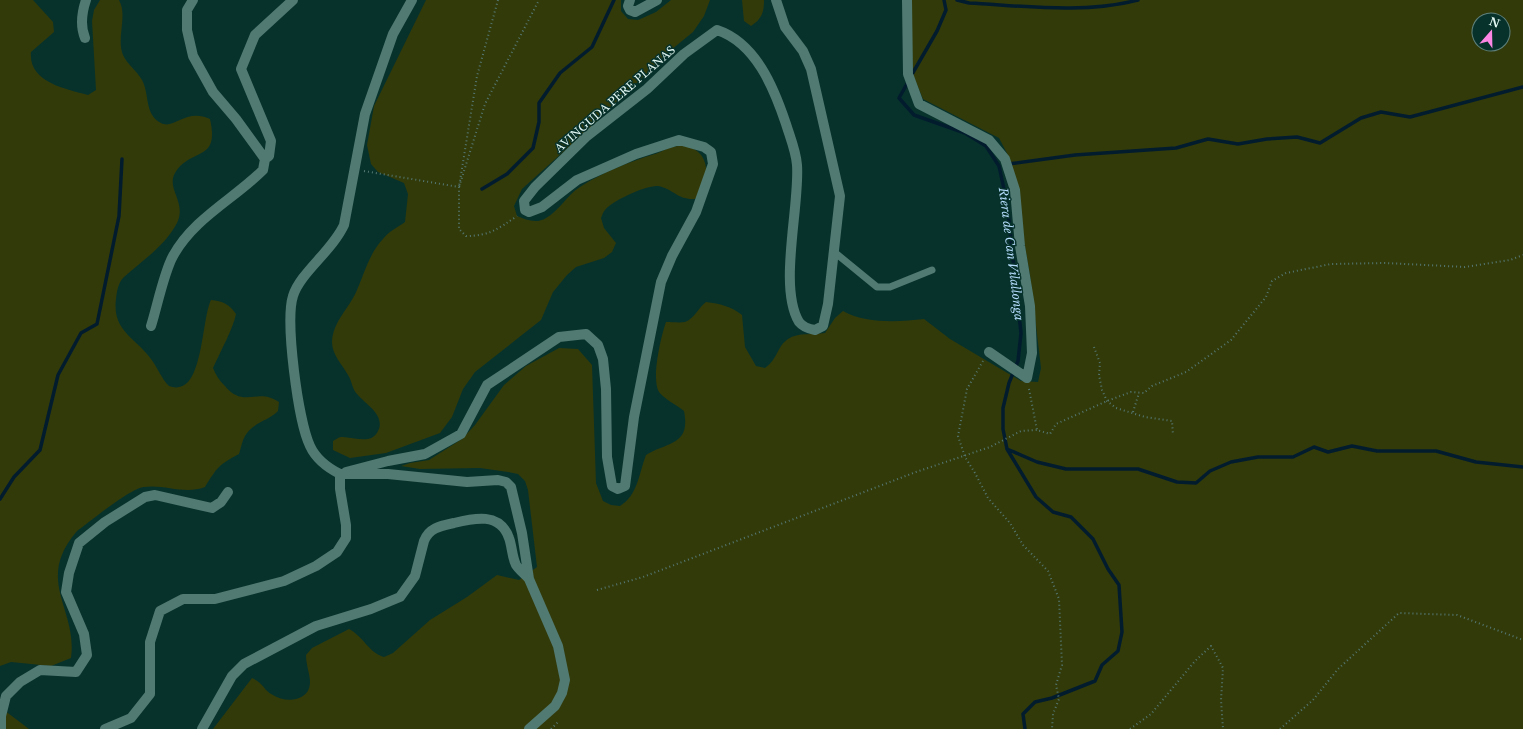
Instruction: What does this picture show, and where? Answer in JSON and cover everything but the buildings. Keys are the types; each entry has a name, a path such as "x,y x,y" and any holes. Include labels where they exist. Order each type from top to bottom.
{"street":[{"path":"85,38 82,31 83,10 86,0"},
{"path":"193,0 187,10 187,30 193,56 213,92 265,159"},
{"path":"151,326 172,257 194,229 213,210 233,196 263,170 265,159 269,156 271,141 241,69 255,35 293,0"},
{"path":"412,0 393,34 379,70 365,114 353,169 348,212 344,225 339,236 329,250 298,285 293,296 290,310 294,369 304,431 310,447 317,457 328,468 340,474 388,474 467,482 498,480 506,482 511,487 520,525 528,579"},
{"path":"630,0 628,6 630,10 635,12 657,0"},
{"name":"AVINGUDA PERE PLANAS","path":"525,210 524,201 535,187 587,136 647,88 684,54 717,30 729,34 741,44 768,78 775,91 792,142 797,164 791,284 794,307 799,322 808,328 815,330 820,328 825,319 840,196 816,90 807,58 785,27 776,0"},
{"path":"907,0 908,74 919,104 989,140 1005,159 1015,190 1020,246 1030,306 1032,353 1027,378 989,352"},
{"path":"340,474 388,461 425,454 461,434 488,385 559,336 586,334 598,345 602,359 606,389 607,457 612,486 618,489 625,486 634,417 661,282 672,256 696,212 713,164 711,152 704,147 679,140 636,154 594,171 577,180 542,207 529,212 525,210"},
{"path":"105,729 131,718 150,694 150,642 160,612 183,599 216,599 284,581 316,566 336,552 346,538 346,525 340,489 340,474"},
{"path":"1,729 1,716 6,696 20,682 40,670 76,672 87,655 84,634 66,592 69,572 78,543 105,522 145,497 155,495 212,508 221,502 228,492"},
{"path":"202,729 232,676 244,664 316,626 371,609 400,597 412,583 426,535 432,530 472,519 487,518 495,520 508,536 516,564 528,579 558,646 564,680 562,693 555,706 529,729"}],"lane":[{"path":"833,251 877,287 890,287 932,270"}],"path":[{"path":"498,0 477,76 459,187 459,229 466,236 481,236 496,231 525,210"},
{"path":"459,187 485,104 539,0"},
{"path":"353,169 459,187"},
{"path":"597,590 643,577 916,472 965,457 976,451 990,447 1021,431 1037,430 1050,434 1056,424 1107,401 1131,392 1144,393 1152,386 1186,372 1231,340 1266,297 1272,282 1286,273 1331,264 1385,262 1465,267 1510,260 1523,255"},
{"path":"1094,348 1100,363 1099,375 1102,390 1107,401 1116,408 1145,417 1172,421 1173,435"},
{"path":"989,352 973,376 967,389 958,436 965,457 976,473 988,498 1010,523 1023,545 1048,571 1059,599 1062,665 1056,685 1059,699 1052,714 1052,729"},
{"path":"1027,378 1037,430"},
{"path":"1132,412 1139,393"},
{"path":"1280,729 1313,700 1338,668 1399,613 1457,615 1523,640"},
{"path":"1130,729 1151,714 1195,661 1211,646 1223,668 1221,700 1223,729"},
{"path":"551,729 558,722"}],"green space":[{"path":"0,0 33,0 53,22 54,32 31,52 35,71 59,87 88,95 96,90 92,21 94,10 100,0 119,0 122,13 121,48 123,55 142,80 152,115 161,123 166,124 171,124 187,117 194,116 202,116 210,119 212,133 211,142 208,149 182,165 175,173 173,179 174,190 180,209 177,223 160,246 120,282 116,299 118,319 126,333 145,351 151,359 166,383 169,386 178,387 187,383 193,375 201,349 211,300 219,301 225,304 236,314 213,368 215,373 219,380 232,393 238,396 264,396 279,402 278,411 248,432 243,440 239,454 219,468 212,475 205,487 182,490 152,486 137,489 100,513 77,531 65,549 59,565 58,580 60,595 72,641 71,658 51,666 11,662 0,666"},
{"path":"426,0 621,0 621,11 628,19 638,20 656,12 671,0 710,0 704,16 693,32 671,50 593,125 522,189 514,206 517,216 532,221 543,220 551,215 575,190 589,182 616,168 675,146 686,146 698,152 704,159 706,176 702,188 695,199 684,198 663,187 653,186 622,198 609,206 601,218 604,228 616,243 612,252 604,258 576,267 567,275 553,292 541,320 475,372 463,389 452,417 440,433 386,453 350,458 333,450 333,441 341,437 361,439 371,438 375,436 380,425 374,410 355,392 349,377 332,347 333,335 338,321 354,297 374,250 388,234 405,222 408,194 404,183 378,172 371,164 367,145 374,106"},
{"path":"742,0 764,0 762,15 758,21 751,26 744,21"},
{"path":"910,0 1523,0 1523,729 213,729 252,678 278,698 290,700 301,697 309,689 310,683 306,655 312,648 349,629 359,636 374,652 384,657 393,653 430,620 467,597 497,575 519,580 537,567 528,490 525,481 518,474 480,468 420,469 401,466 429,460 462,439 475,425 504,385 526,366 559,348 578,349 592,365 596,483 603,501 611,505 620,506 631,496 646,455 676,441 681,437 684,431 684,411 659,392 656,378 656,368 666,322 685,322 694,316 706,302 734,309 742,315 745,347 756,366 765,368 773,361 784,342 796,335 825,333 835,318 843,311 872,320 904,321 924,319 950,339 1021,381 1038,382 1041,368 1030,275 1009,157 999,138 923,99 913,75"},
{"path":"0,707 29,729 0,729"}],"waterway":[{"path":"482,189 507,174 533,148 539,122 539,103 560,73 592,47 614,0"},
{"name":"Riera de Can Vilallonga","path":"911,76 937,31 946,10 944,0"},
{"path":"957,0 969,3 1054,8 1097,7 1138,0"},
{"path":"908,82 899,98 914,115 965,133 986,146 999,166 1007,203 1021,333 1018,361 1009,383 1003,408 1003,429 1007,449 1036,497 1053,512 1071,517 1093,539 1108,569 1119,585 1122,632 1118,651 1102,665 1095,681 1052,698 1035,702 1023,714 1025,729"},
{"path":"1008,164 1075,155 1176,148 1208,139 1238,144 1267,139 1297,137 1320,143 1361,118 1381,112 1410,117 1523,87"},
{"path":"0,499 14,477 40,450 58,375 81,333 97,324 119,216 122,159"},
{"path":"1007,449 1037,462 1066,469 1138,469 1177,482 1196,483 1210,471 1231,462 1258,457 1293,457 1314,447 1328,452 1352,446 1377,451 1436,451 1476,462 1523,467"}]}
